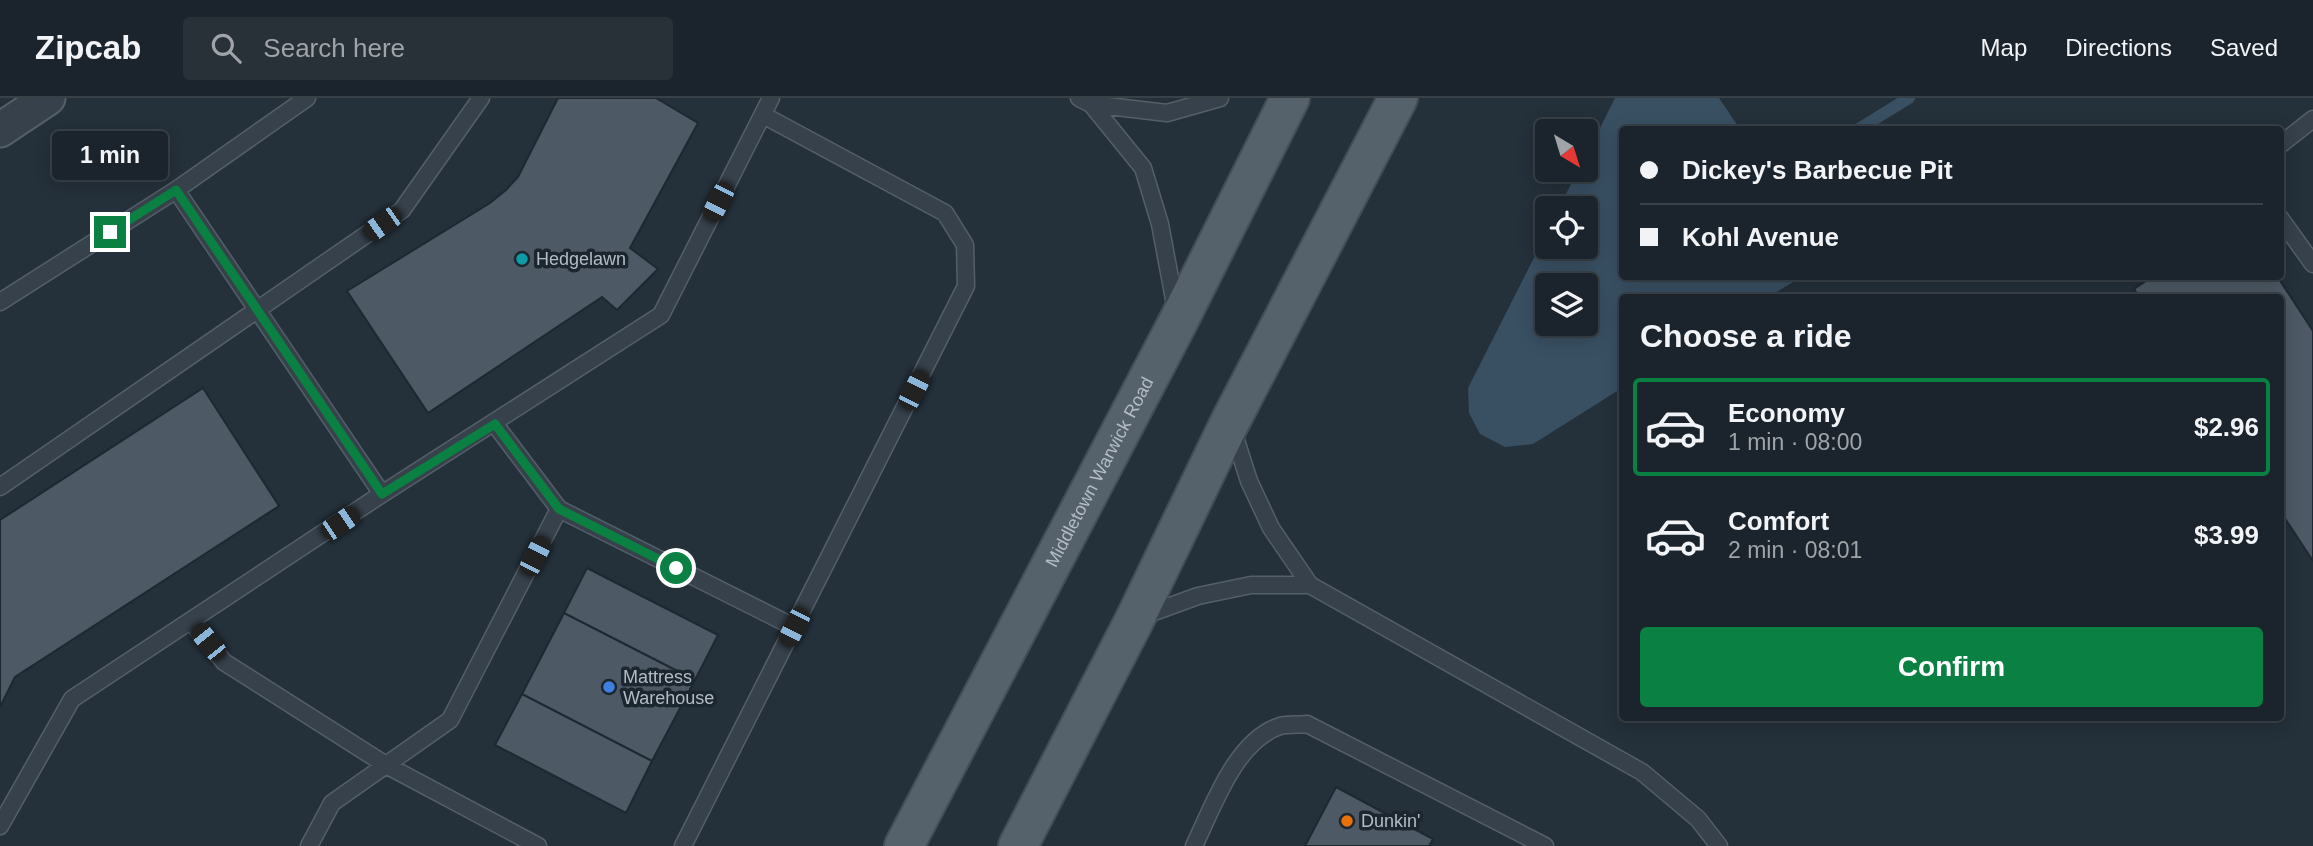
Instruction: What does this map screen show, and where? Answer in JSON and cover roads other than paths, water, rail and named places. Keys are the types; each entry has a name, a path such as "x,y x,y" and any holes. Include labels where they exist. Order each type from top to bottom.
{"main road":[{"name":"Middletown Warwick Road","path":"904,846 1178,322 1290,98"},
{"path":"1018,846 1135,619 1230,422 1398,98"}],"street":[{"path":"0,128 48,98"}],"lane":[{"path":"0,302 176,190 307,98"},
{"path":"0,486 402,209 481,98"},
{"path":"0,827 72,699 382,494 495,424 661,315 771,98"},
{"path":"1085,101 1167,113 1220,98"},
{"path":"1085,101 1143,168 1160,224 1178,322"},
{"path":"683,846 966,286 965,245 945,213 763,115"},
{"path":"2284,142 2313,119"},
{"path":"176,190 382,494"},
{"path":"2284,224 2313,264"},
{"path":"1230,422 1250,481 1271,528 1310,585 1642,772 1698,819 1719,846"},
{"path":"495,424 559,509 794,627"},
{"path":"309,846 332,803 450,720 559,509"},
{"path":"1135,619 1198,596 1251,585 1310,585"},
{"path":"191,621 224,662 386,765 538,846"},
{"path":"1194,846 1235,764 1255,740 1281,726 1307,724 1545,846"}],"water":[{"path":"1615,98 1719,98 1738,126 1619,126 1619,280 1797,280 1773,294 1619,294 1619,390 1533,444 1505,447 1480,434 1469,413 1468,388 1535,256 1535,259 1598,259 1598,196 1565,196 1572,182 1598,182 1598,132"}],"waterway":[{"path":"1864,126 1909,98"}],"place":[{"name":"Hedgelawn","path":"522,259"},
{"name":"Mattress Warehouse","path":"609,687"},
{"name":"Dunkin'","path":"1347,821"}]}
